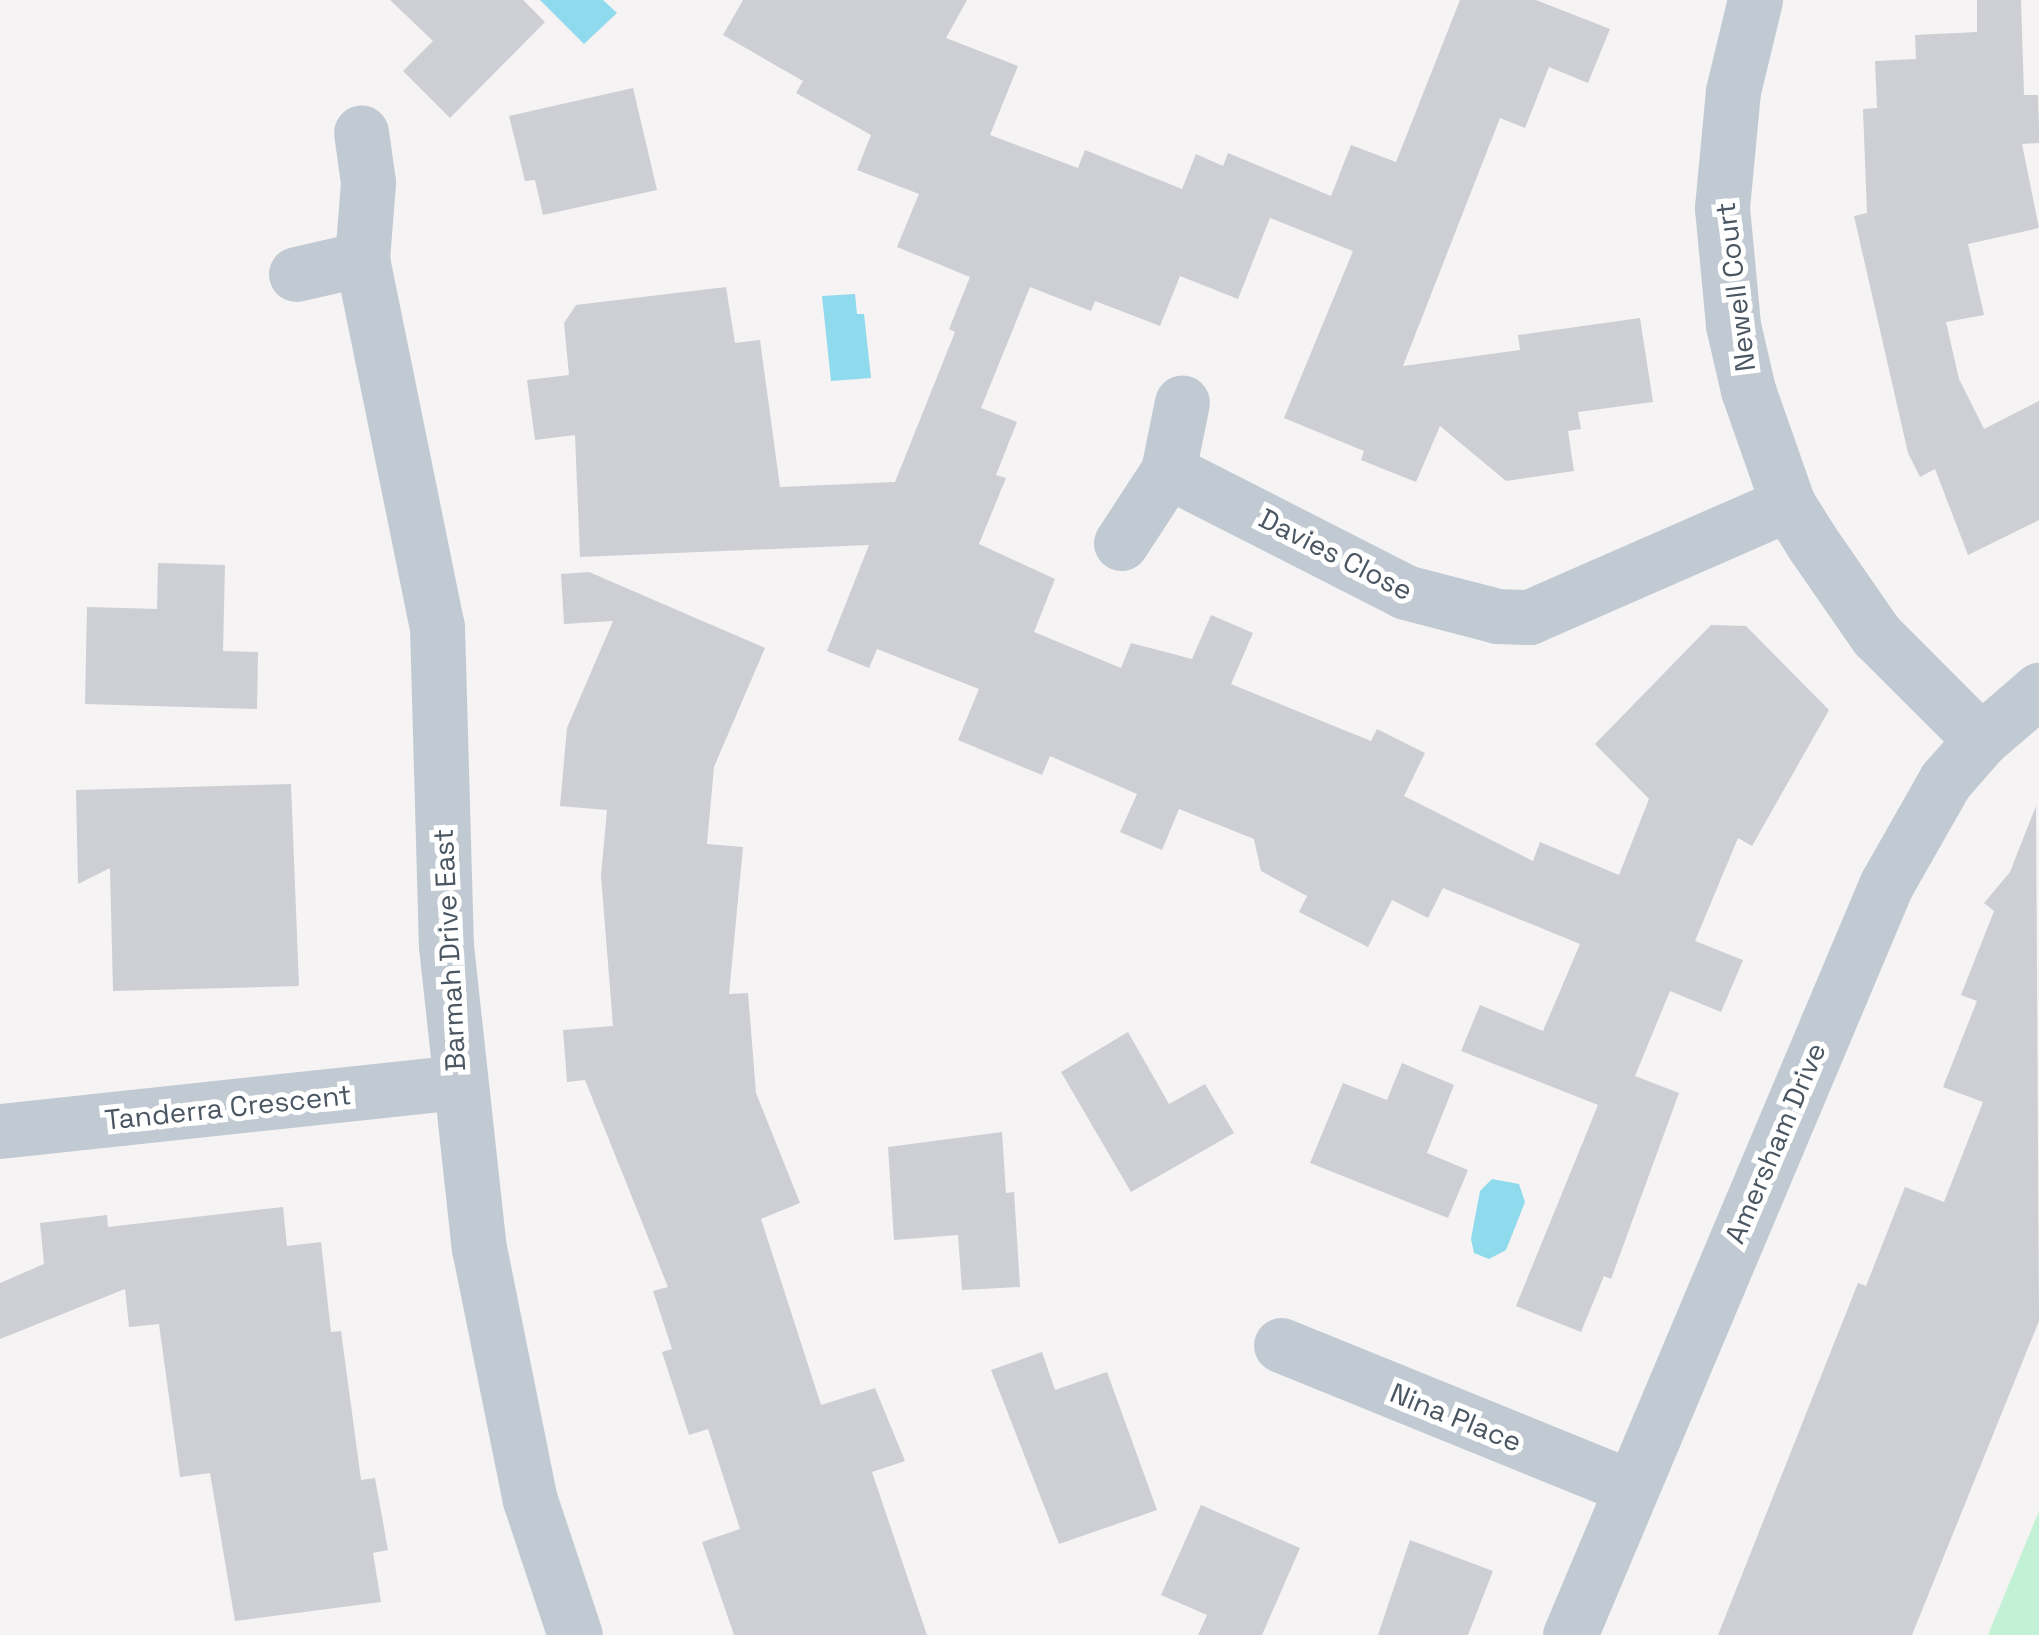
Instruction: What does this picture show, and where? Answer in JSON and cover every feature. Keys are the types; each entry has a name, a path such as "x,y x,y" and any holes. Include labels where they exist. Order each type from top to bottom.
{"street":[{"name":"Newell Court","path":"1755,0 1731,106 1722,208 1739,355 1788,504 1876,636 1980,740"},
{"name":"Barmah Drive East","path":"361,132 368,182 362,259 437,626 456,1082 514,1432 575,1635"},
{"path":"296,274 362,259"},
{"path":"1121,543 1168,471 1182,402"},
{"name":"Davies Close","path":"1168,471 1404,592 1497,616 1530,617 1788,504"},
{"name":"Amersham Drive","path":"1570,1635 1886,885 1945,781 1980,740 2039,690"},
{"name":"Tanderra Crescent","path":"0,1131 456,1082"},
{"name":"Nina Place","path":"1281,1346 1630,1488"}],"green space":[{"path":"2039,1511 2039,1635 1988,1635"}],"water":[{"path":"540,0 603,0 617,13 584,44"},
{"path":"855,294 857,314 864,314 871,378 831,381 822,296"},
{"path":"1492,1179 1519,1184 1525,1202 1506,1250 1489,1259 1474,1253 1471,1239 1480,1191"}],"building":[{"path":"390,0 523,0 545,22 450,118 403,71 433,41"},
{"path":"743,0 967,0 946,38 1018,66 990,135 1078,168 1085,150 1182,189 1196,154 1223,166 1228,153 1331,196 1351,145 1396,162 1460,0 1536,0 1610,29 1588,83 1549,67 1525,128 1500,118 1403,366 1520,350 1518,335 1640,318 1653,402 1578,412 1581,429 1568,431 1574,471 1506,481 1440,426 1416,482 1361,460 1364,451 1284,418 1353,251 1270,218 1238,299 1180,276 1160,326 1095,301 1091,311 1030,287 981,408 1017,422 996,475 1006,478 979,544 1055,579 1034,632 1121,668 1131,643 1192,659 1211,615 1253,633 1231,684 1371,741 1377,729 1425,753 1404,796 1533,861 1540,842 1619,875 1649,799 1595,744 1711,625 1746,626 1829,710 1752,846 1738,838 1695,941 1743,960 1721,1012 1670,991 1635,1076 1679,1093 1611,1279 1604,1276 1581,1332 1516,1306 1598,1105 1461,1051 1480,1005 1543,1031 1580,944 1443,888 1428,918 1392,900 1368,947 1299,912 1307,896 1261,871 1254,839 1179,809 1162,850 1120,832 1137,794 1050,756 1042,775 958,740 979,689 877,649 869,668 827,651 869,545 580,557 575,435 535,440 527,380 569,375 564,323 576,305 726,287 735,343 760,340 780,487 895,482 955,332 949,329 970,277 897,247 919,194 857,170 871,135 796,93 803,81 723,35"},
{"path":"1977,0 2021,0 2024,95 2038,95 2039,127 2039,143 2022,144 2039,228 1968,244 1984,315 1946,322 1959,379 1984,429 2039,401 2039,520 1968,555 1935,469 1920,477 1908,453 1854,216 1867,213 1863,109 1877,108 1875,61 1916,59 1915,35 1977,32"},
{"path":"633,88 657,190 543,215 535,180 525,181 509,116"},
{"path":"158,563 225,565 223,651 258,652 257,709 85,704 87,607 157,609"},
{"path":"589,572 765,648 714,767 707,844 743,847 729,994 748,993 756,1093 800,1203 761,1219 821,1405 875,1388 905,1461 872,1472 927,1635 734,1635 702,1542 740,1529 708,1429 689,1435 662,1352 672,1349 653,1291 668,1287 585,1080 567,1082 563,1030 613,1026 601,876 607,810 560,806 567,728 613,621 564,624 561,574"},
{"path":"291,784 299,986 113,991 110,868 78,884 76,790"},
{"path":"2036,806 2039,1321 1912,1635 1718,1635 1858,1283 1866,1286 1905,1187 1944,1202 1983,1102 1943,1087 1977,1001 1961,995 1994,911 1984,903 2010,872"},
{"path":"1128,1032 1169,1104 1205,1084 1234,1133 1131,1192 1061,1072"},
{"path":"1402,1063 1454,1085 1427,1153 1468,1170 1448,1218 1310,1163 1343,1083 1387,1100"},
{"path":"1002,1132 1006,1193 1014,1192 1020,1287 962,1290 958,1235 894,1240 888,1147"},
{"path":"283,1207 287,1246 321,1242 331,1332 341,1331 361,1480 375,1478 388,1550 373,1553 381,1602 235,1621 210,1473 180,1477 159,1324 129,1327 125,1289 0,1339 0,1283 44,1264 40,1223 107,1215 108,1227"},
{"path":"1042,1352 1055,1390 1107,1372 1157,1510 1059,1544 991,1370"},
{"path":"1201,1505 1300,1548 1262,1635 1198,1635 1207,1615 1161,1595"},
{"path":"1410,1540 1493,1571 1468,1635 1378,1635"}]}
